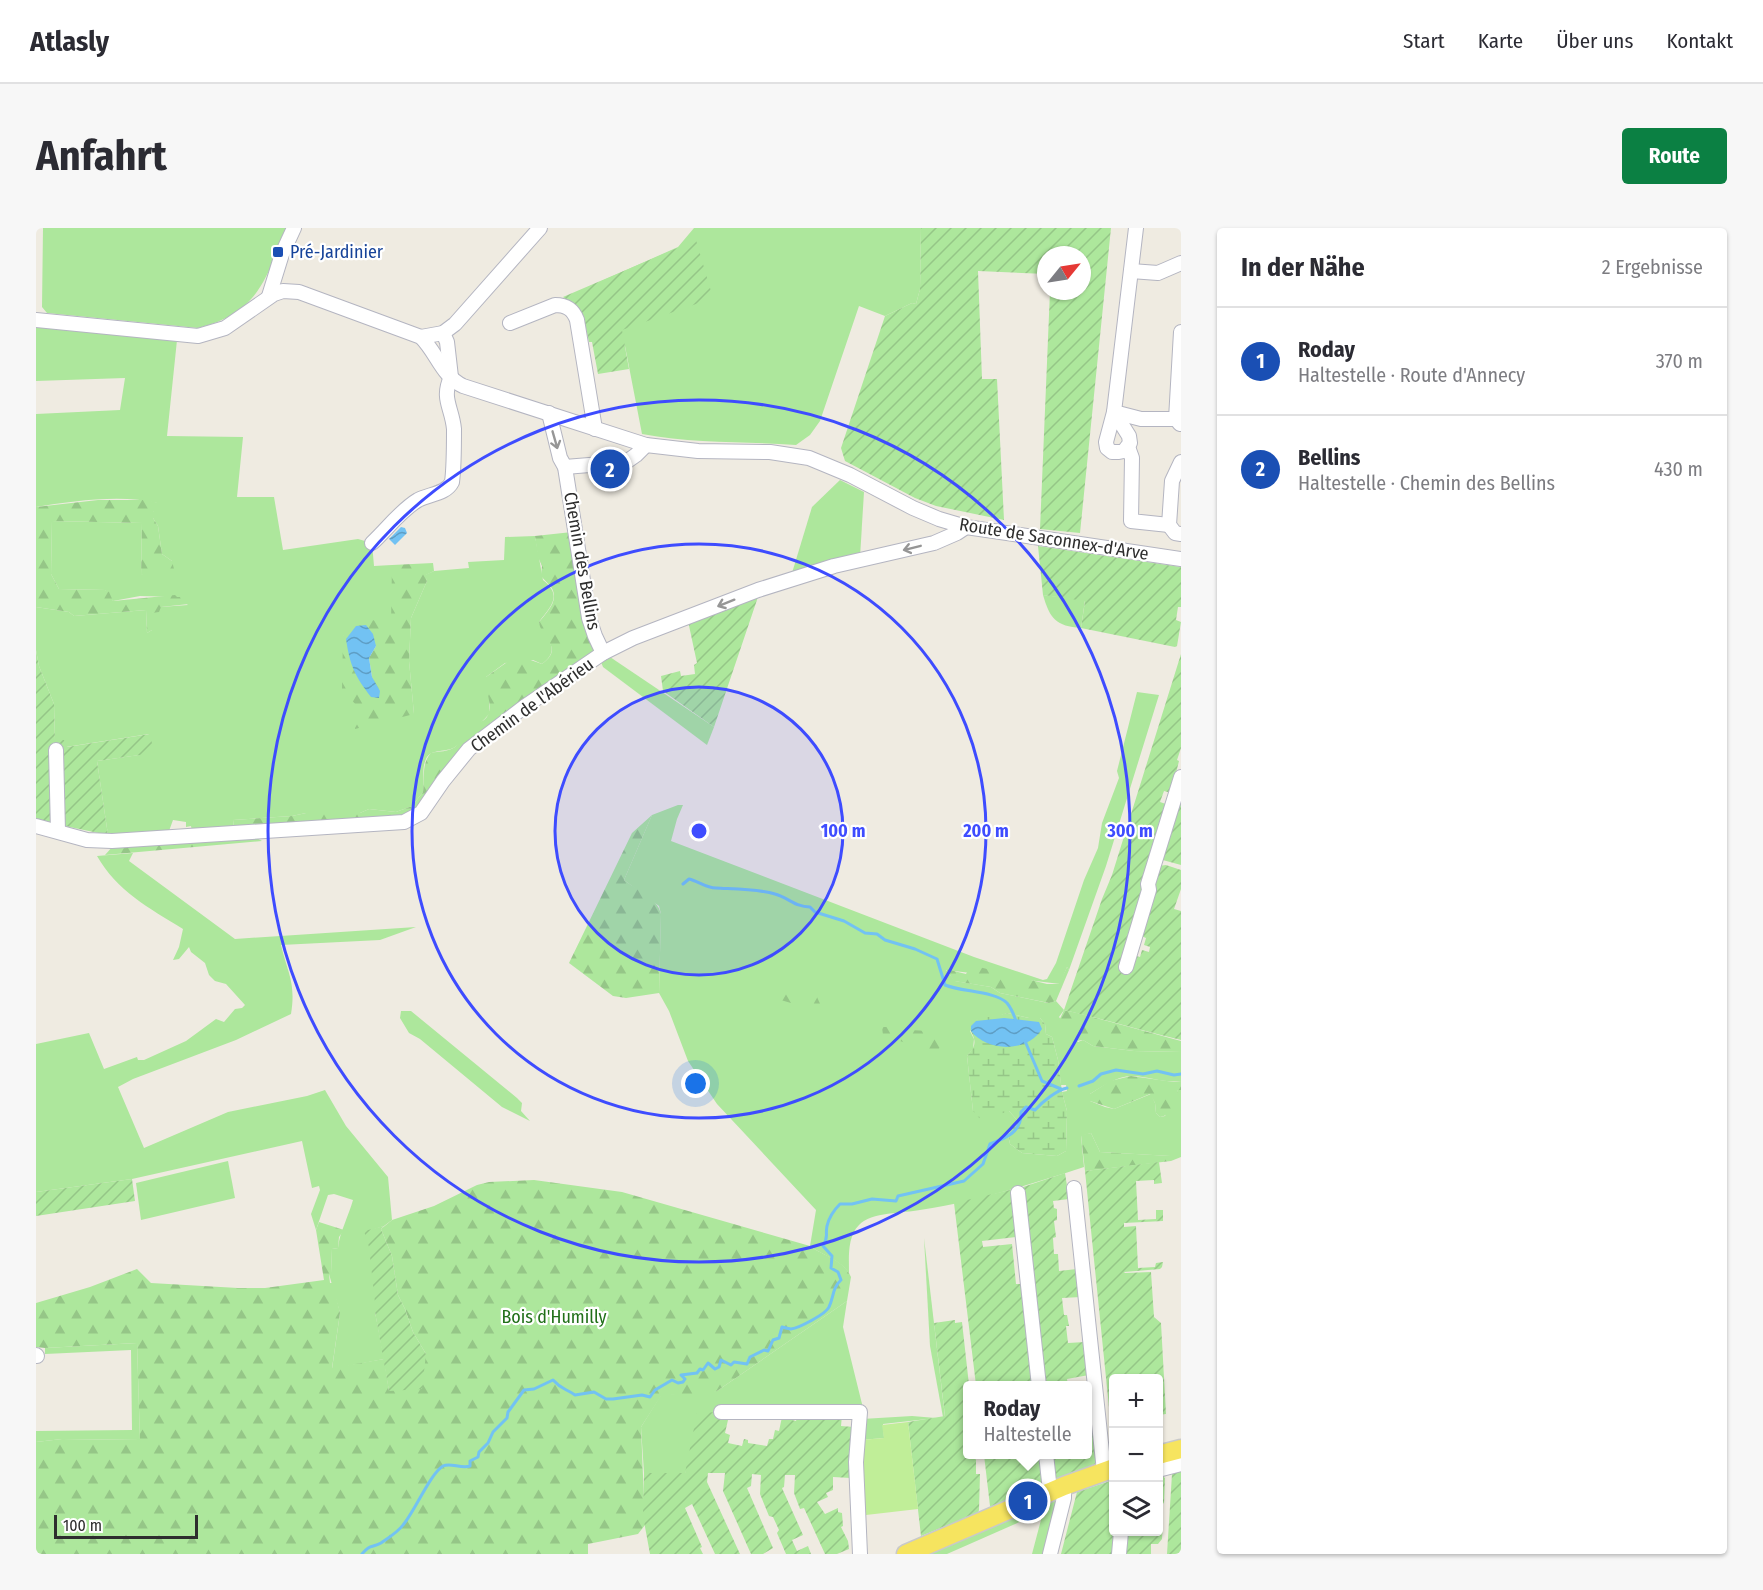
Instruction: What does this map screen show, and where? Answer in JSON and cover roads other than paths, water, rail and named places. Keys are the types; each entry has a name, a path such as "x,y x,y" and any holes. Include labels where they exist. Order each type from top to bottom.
{"main road":[{"path":"1163,1454 1181,1449"},
{"path":"906,1554 1057,1489 1109,1470"}],"street":[{"path":"269,296 274,276 294,228"},
{"path":"36,320 198,336 225,328 269,296 289,291 307,294 421,337 434,336 443,333 469,310 540,228"},
{"path":"1128,447 1119,452 1112,452 1107,448 1107,435 1114,412 1136,228"},
{"path":"1131,271 1158,273 1181,263"},
{"path":"510,323 555,305 562,305 573,311 577,320 595,429"},
{"path":"372,543 414,503 447,489 452,482 454,428 446,396 451,377 447,342 443,333"},
{"path":"1114,412 1141,419 1179,423 1181,333"},
{"name":"Route de Saconnex-d'Arve","path":"421,337 444,371 463,386 646,445 689,451 770,452 809,458 850,475 913,508 966,527 1181,558"},
{"path":"1114,412 1129,436 1128,447 1132,458 1131,521 1169,525"},
{"name":"Chemin des Bellins","path":"549,413 560,458 565,467 590,618 603,653"},
{"name":"Chemin des Bellins","path":"565,467 626,462 646,445"},
{"path":"1181,457 1181,463 1172,481 1169,525 1175,533 1181,534"},
{"name":"Chemin de l'Abérieu","path":"36,826 87,840 112,841 404,822 421,813 469,749 524,707 603,653 633,638 758,590 817,570 934,543 966,527"},
{"path":"56,750 58,831"},
{"path":"1126,967 1149,890 1148,884 1181,777"},
{"path":"1074,1188 1109,1470"},
{"path":"1018,1193 1038,1381"},
{"path":"721,1412 860,1412 856,1462 860,1554"},
{"path":"1047,1459 1057,1489 1065,1498 1050,1554"},
{"path":"1163,1469 1181,1464"},
{"path":"1119,1554 1120,1536"}],"water":[{"path":"401,527 405,528 407,533 395,545 389,539"},
{"path":"366,625 373,634 376,646 369,658 372,677 380,691 379,698 371,697 361,683 351,664 346,639 356,626"},
{"path":"1004,1018 1039,1022 1042,1029 1027,1042 1007,1047 987,1043 971,1031 971,1026 976,1021"}],"waterway":[{"path":"683,884 689,879 712,888 769,892 800,906 810,907 815,912 844,921 865,933 877,934 885,940 915,949 937,959 945,985 1002,999 1007,1003 1016,1021"},
{"path":"1025,1041 1042,1081 1061,1089"},
{"path":"1079,1086 1093,1081 1101,1074 1116,1070 1143,1074 1157,1071 1174,1075 1181,1074"},
{"path":"362,1554 369,1547 381,1543 401,1528 438,1470 449,1465 470,1466 470,1461 478,1457 479,1452 488,1443 493,1432 507,1418 508,1412 524,1390 534,1389 553,1380 575,1395 594,1392 606,1399 642,1395 650,1397 655,1390 672,1380 678,1383 683,1382 685,1379 681,1375 697,1373 700,1369 703,1370 708,1363 715,1369 719,1367 721,1360 731,1365 734,1362 747,1364 750,1357 764,1350 768,1351 773,1340 779,1338 782,1327 791,1329 800,1326 818,1317 829,1307 835,1289 841,1280 838,1272 831,1268 832,1256 823,1246 829,1220 840,1204 852,1204 872,1199 896,1201 898,1196 964,1181 983,1164 990,1144 1007,1137 1016,1129 1021,1119 1021,1112 1026,1107 1035,1110 1050,1097 1067,1088"}],"place":[{"name":"Pré-Jardinier","path":"278,252"},
{"name":"Bellins","path":"610,469"},
{"name":"Roday","path":"1028,1501"}],"park label":[{"name":"Bois d'Humilly","path":"554,1317"}]}
